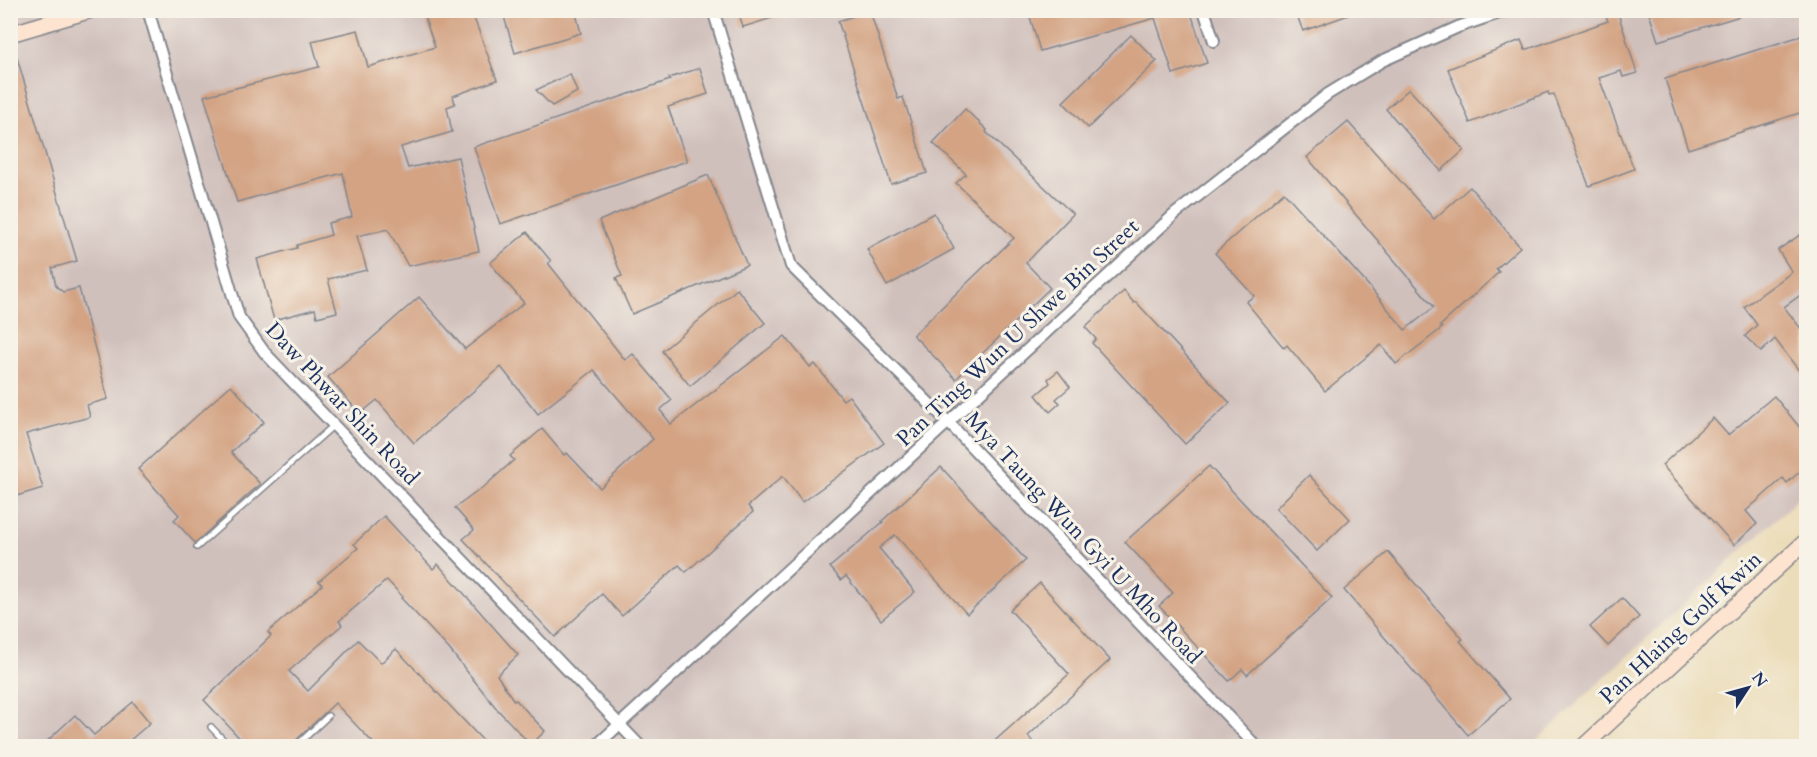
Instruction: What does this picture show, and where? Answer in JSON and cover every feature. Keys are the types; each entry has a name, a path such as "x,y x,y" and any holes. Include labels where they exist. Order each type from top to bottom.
{"street":[{"path":"10,34 91,10"},
{"name":"Daw Phwar Shin Road","path":"148,10 239,316 265,353 640,747"},
{"name":"Mya Taung Wun Gyi U Mho Road","path":"713,10 791,266 948,422 1255,746"},
{"path":"1204,10 1214,41"},
{"name":"Pan Ting Wun U Shwe Bin Street","path":"596,747 1175,214 1328,94 1382,61 1458,27 1508,10"},
{"name":"Pan Hlaing Golf Kwin","path":"1584,747 1806,541"}],"lane":[{"path":"197,547 334,425"},
{"path":"297,747 328,716"},
{"path":"211,727 229,747"}],"shaded area":[{"path":"10,11 1806,11 1806,491 1531,746 11,746"}],"building":[{"path":"422,10 471,10 497,80 453,96 455,104 447,107 452,132 401,147 408,168 458,157 479,251 408,266 388,229 357,236 367,270 328,279 337,312 317,317 315,309 274,320 257,259 297,248 297,245 331,235 328,223 352,217 343,173 237,202 204,96 319,67 312,41 358,30 368,67 435,47"},
{"path":"502,10 575,10 581,33 515,53"},
{"path":"738,10 788,10 788,13 743,27"},
{"path":"1028,10 1190,10 1207,63 1173,74 1155,18 1040,51"},
{"path":"1295,10 1357,10 1357,12 1303,31"},
{"path":"1648,10 1749,10 1750,13 1658,41"},
{"path":"870,11 898,99 903,97 927,173 891,184 838,21"},
{"path":"1618,13 1637,73 1623,77 1621,71 1599,78 1634,169 1589,186 1554,94 1549,95 1548,92 1470,123 1448,69 1521,40 1525,50 1608,21 1606,17"},
{"path":"1131,35 1157,61 1088,128 1063,102"},
{"path":"1804,35 1806,41 1806,111 1688,149 1665,79"},
{"path":"13,44 77,261 52,268 56,286 63,292 79,288 108,399 87,405 90,417 26,434 43,488 10,498 10,45"},
{"path":"700,68 708,94 668,107 687,161 500,224 474,147"},
{"path":"570,74 577,92 552,106 536,90"},
{"path":"1409,89 1464,150 1441,171 1386,109"},
{"path":"965,109 987,130 986,132 1073,214 1026,263 1050,288 956,379 913,335 1014,238 956,183 966,174 933,143"},
{"path":"1348,122 1434,219 1470,187 1520,247 1496,269 1499,272 1440,326 1442,328 1396,364 1381,345 1325,391 1287,345 1284,348 1246,302 1254,296 1215,253 1284,192 1368,285 1405,330 1434,307 1307,157"},
{"path":"708,175 747,265 632,314 616,278 622,276 599,221"},
{"path":"934,213 954,249 887,286 867,249"},
{"path":"1806,231 1806,291 1784,307 1806,335 1806,380 1775,339 1761,352 1745,336 1757,325 1744,307 1792,272 1778,250"},
{"path":"527,232 551,261 548,263 625,360 633,354 672,400 660,410 671,424 785,336 810,367 815,364 843,400 849,396 884,443 802,502 783,476 748,506 753,512 686,572 679,565 622,616 602,594 555,637 463,539 474,530 455,508 514,460 510,456 542,429 564,455 567,453 600,488 653,439 594,370 538,414 501,367 414,443 377,400 360,414 328,377 419,297 465,349 524,303 490,263"},
{"path":"737,289 765,323 690,386 662,351"},
{"path":"1124,291 1230,403 1185,444 1092,343 1096,339 1085,327"},
{"path":"1058,371 1070,387 1056,399 1060,403 1050,412 1036,395 1050,383 1048,379"},
{"path":"231,385 264,422 231,452 260,484 195,543 174,520 179,515 138,469"},
{"path":"1774,396 1806,435 1806,466 1787,483 1783,478 1746,511 1757,524 1734,545 1662,465 1713,418 1728,435"},
{"path":"1209,466 1332,598 1247,675 1242,669 1229,681 1159,606 1173,593 1125,542"},
{"path":"941,467 1026,560 967,614 895,535 879,548 915,592 881,620 846,576 841,580 830,567 883,522"},
{"path":"1309,475 1350,519 1317,551 1276,508"},
{"path":"384,516 433,569 438,564 518,655 497,675 514,701 516,700 545,731 531,745 497,709 449,649 387,580 339,621 342,625 289,671 308,691 358,640 381,663 396,649 489,747 377,747 335,703 289,747 248,747 204,700 271,636 268,632 322,585 319,581 358,548 354,544"},
{"path":"1388,552 1463,639 1460,641 1510,699 1468,735 1344,590"},
{"path":"1040,583 1110,660 1028,736 1037,747 988,747 1069,674 1010,610"},
{"path":"1622,598 1639,617 1608,646 1590,627"},
{"path":"133,702 150,723 122,747 41,747 75,715 94,735"}]}
